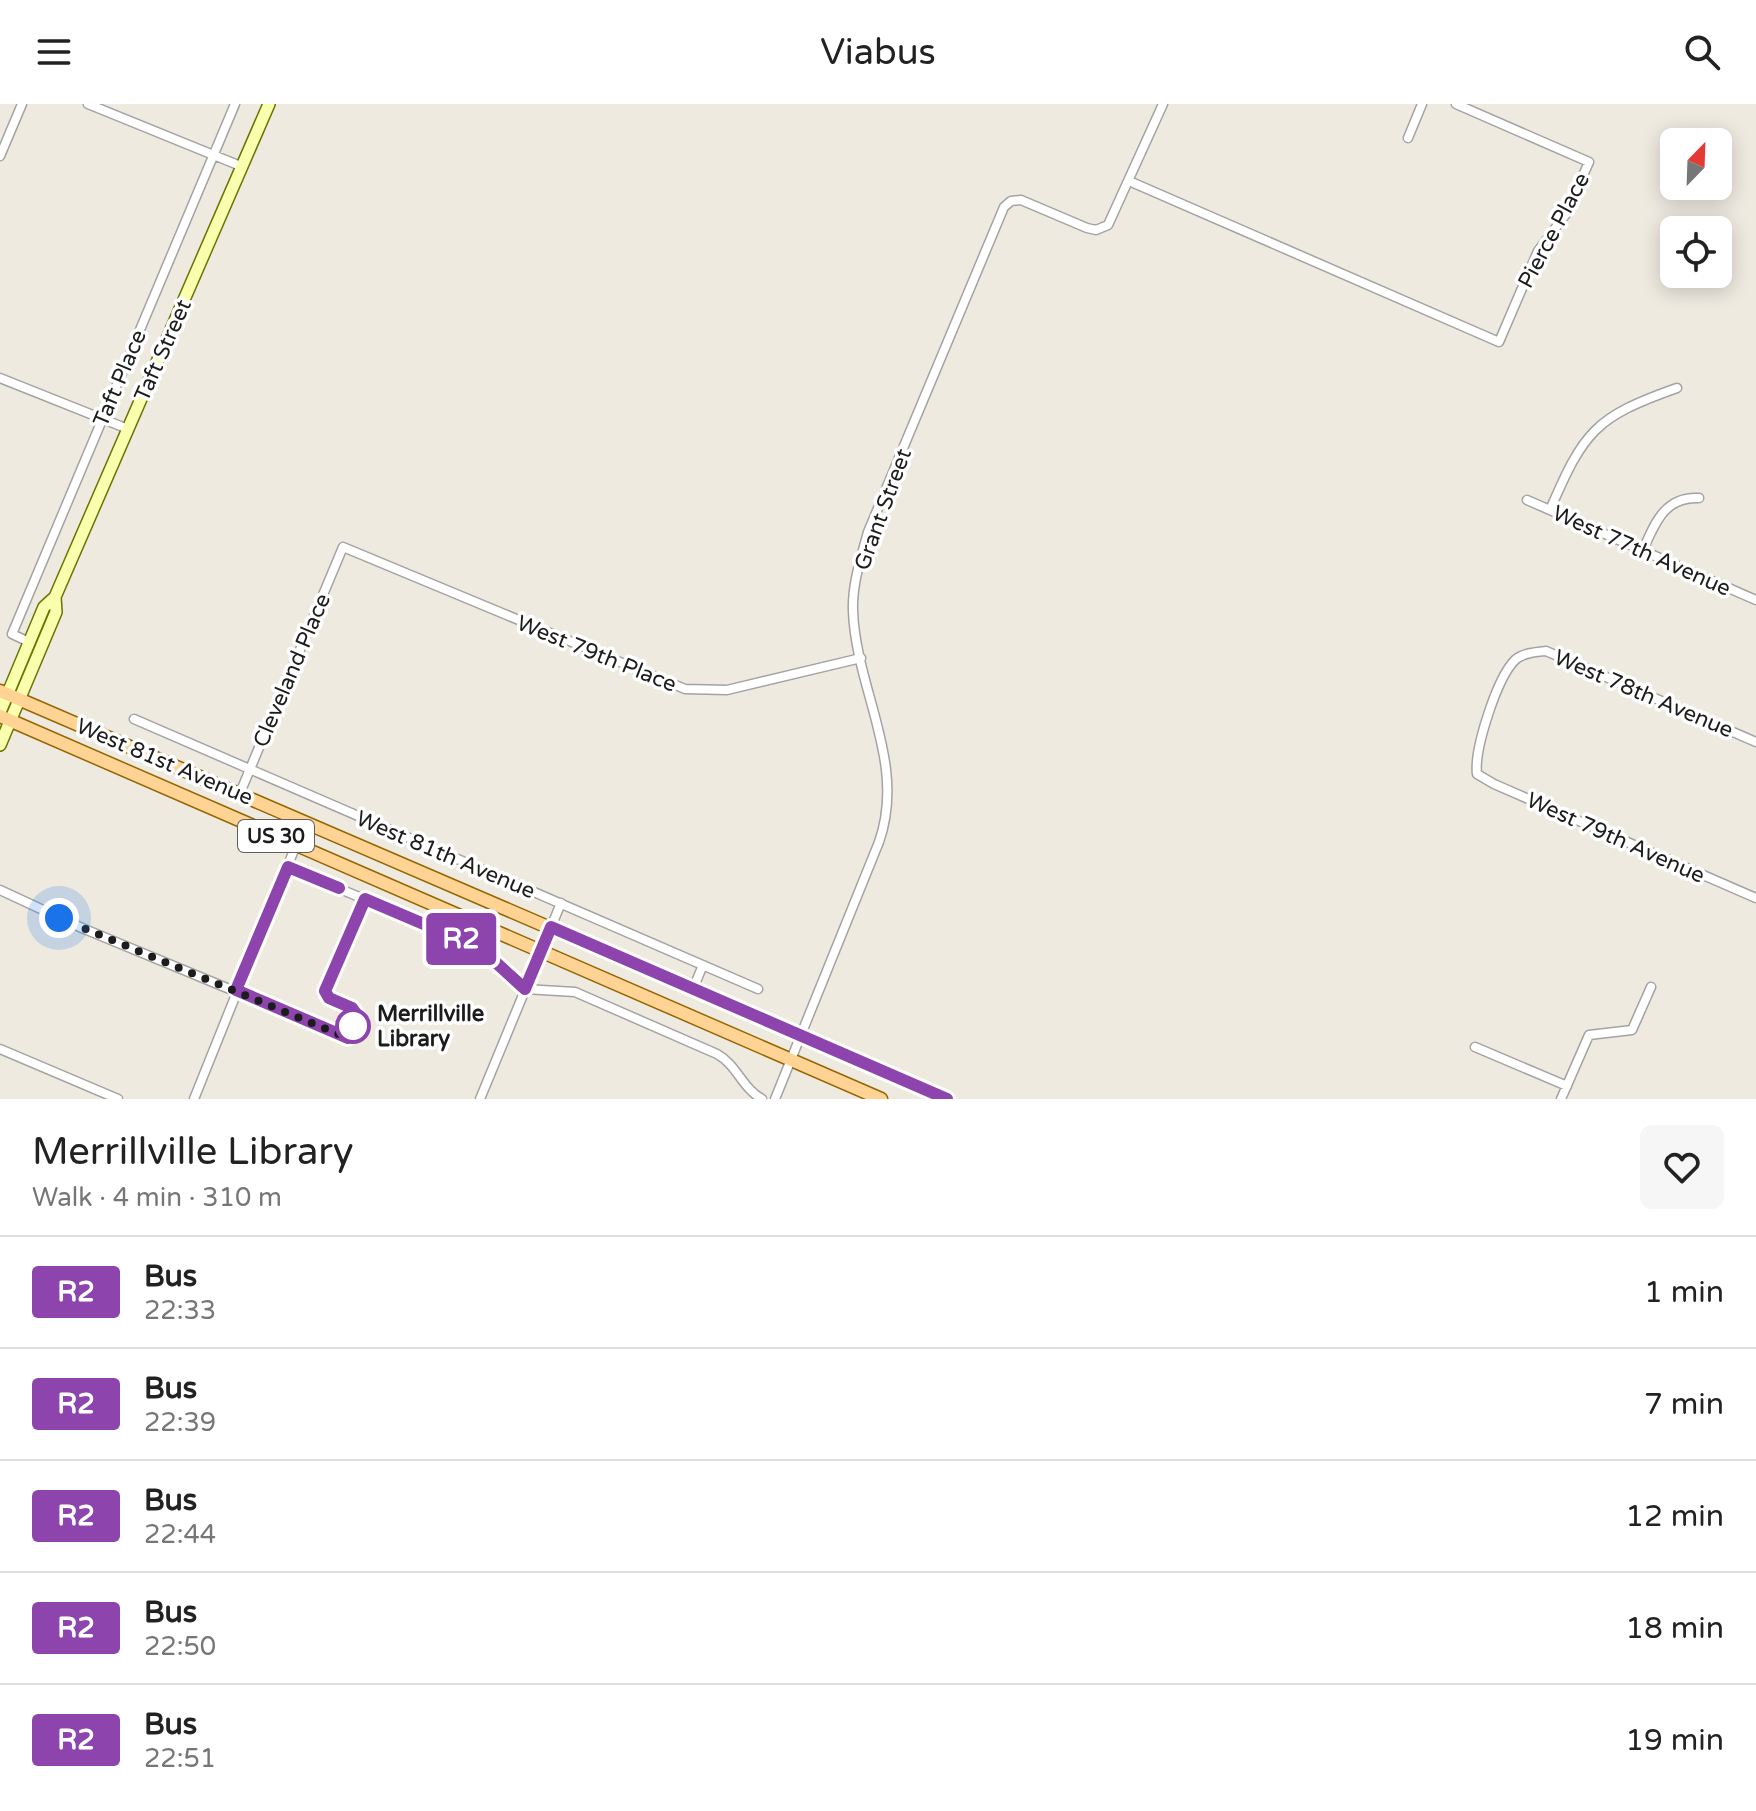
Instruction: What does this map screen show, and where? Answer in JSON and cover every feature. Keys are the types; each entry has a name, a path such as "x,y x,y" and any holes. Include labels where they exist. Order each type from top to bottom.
{"main road":[{"name":"Taft Street","path":"0,745 3,716 29,642 44,607 55,597 269,104"},
{"name":"Taft Street","path":"9,695 56,612 55,597"},
{"name":"West 81st Avenue","path":"9,695 947,1099"},
{"name":"West 81st Avenue","path":"3,716 881,1099"}],"street":[{"path":"0,156 22,104"},
{"path":"88,104 243,167"},
{"name":"Taft Place","path":"29,642 12,634 235,104"},
{"name":"Grant Street","path":"775,1099 879,842 887,813 887,769 853,611 857,570 868,532 1004,207 1011,201 1021,200 1087,228 1099,229 1112,221 1163,104"},
{"path":"1408,138 1422,104"},
{"name":"Pierce Place","path":"1129,181 1499,342 1538,251 1566,214 1589,162 1456,104"},
{"path":"0,378 128,429"},
{"path":"1550,510 1574,455 1593,432 1633,404 1677,388"},
{"path":"1643,550 1669,505 1682,497 1699,498"},
{"name":"West 77th Avenue","path":"1527,500 1756,600"},
{"name":"West 79th Place","path":"343,547 663,681 692,690 727,690 861,658"},
{"name":"Cleveland Place","path":"240,793 343,547"},
{"name":"West 78th Avenue","path":"1477,774 1475,756 1481,732 1505,677 1515,660 1530,653 1546,651 1564,656 1756,742"},
{"name":"West 81th Avenue","path":"134,719 758,989"},
{"name":"West 79th Avenue","path":"1477,774 1756,898"},
{"path":"194,1099 296,845"},
{"path":"288,867 480,948 525,989 575,992 717,1054 732,1064 748,1089 762,1099"},
{"path":"0,890 82,928 348,1038"},
{"path":"480,1099 561,903"},
{"path":"693,989 703,965"},
{"path":"1561,1099 1589,1035 1632,1030 1651,987"},
{"path":"1475,1047 1567,1086"},
{"path":"0,1049 118,1099"}],"bus line":[{"name":"R2","path":"339,888 288,867 236,990 348,1038 357,1015 352,1008 329,998 325,991 365,899 480,948 509,978 525,989 551,927 947,1099"}],"place":[{"name":"Merrillville Library","path":"353,1026"}],"route":[{"path":"59,918 348,1038 353,1026"}]}
